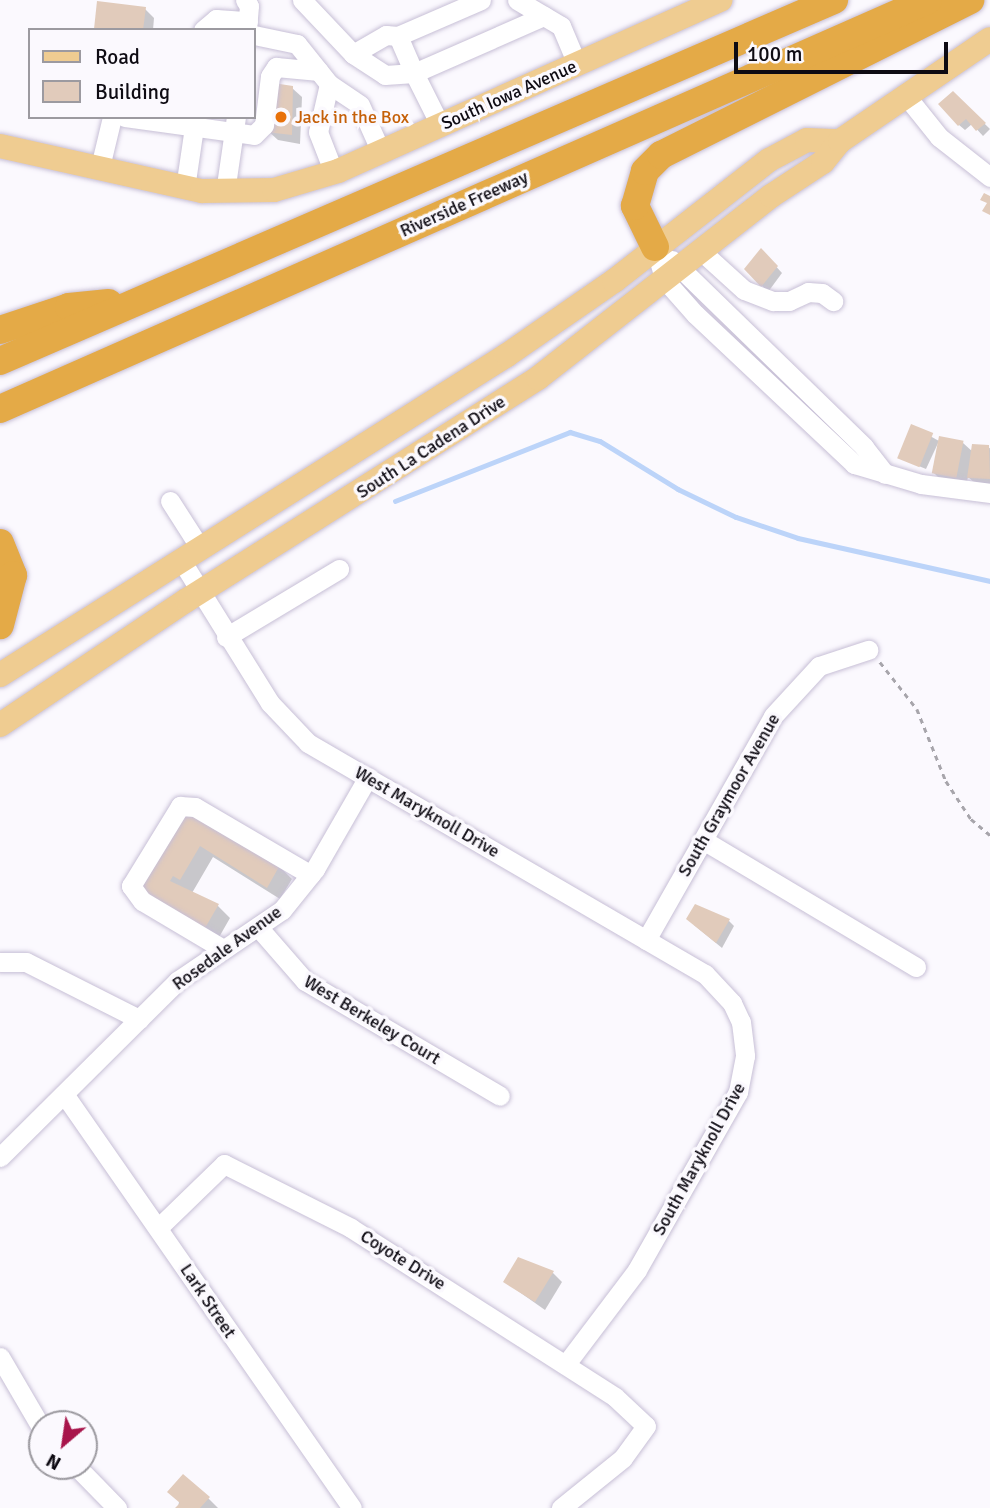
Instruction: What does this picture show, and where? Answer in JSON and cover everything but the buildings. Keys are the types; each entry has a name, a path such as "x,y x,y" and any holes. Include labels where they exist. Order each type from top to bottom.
{"highway":[{"path":"0,361 136,299 834,0"},
{"name":"Riverside Freeway","path":"0,409 928,0"},
{"path":"655,247 635,206 645,171 661,155 970,0"},
{"path":"0,330 69,307 136,299"},
{"path":"0,543 13,575 0,625"}],"main road":[{"name":"South Iowa Avenue","path":"0,146 185,188 225,192 274,190 334,173 720,0"},
{"name":"South La Cadena Drive","path":"0,725 202,591 538,378 673,272 823,162 840,141 990,39"},
{"name":"South La Cadena Drive","path":"0,675 508,355 769,160 807,140 840,141"}],"street":[{"path":"205,28 216,19 250,28 250,6 244,0"},
{"path":"302,0 353,54 385,75 414,73 544,16"},
{"path":"353,54 386,35 398,36 481,0"},
{"path":"517,0 561,26 577,64"},
{"path":"256,30 297,44 324,77 360,106 380,152"},
{"path":"398,36 440,125"},
{"path":"161,120 234,125 261,133 270,75 276,66 324,77"},
{"path":"324,77 318,132 334,173"},
{"path":"907,97 939,137 990,177"},
{"path":"100,167 112,119"},
{"path":"185,188 192,122"},
{"path":"225,192 234,125"},
{"path":"655,247 673,272 854,464 885,474 990,493"},
{"path":"701,251 744,290 773,301 815,292 833,301"},
{"name":"West Maryknoll Drive","path":"170,500 202,591 226,638 270,703 308,744 705,974 732,1003"},
{"path":"226,638 339,569"},
{"name":"South Graymoor Avenue","path":"646,940 773,716 819,666 867,650"},
{"name":"Rosedale Avenue","path":"0,1157 177,981 282,910 311,874 368,777"},
{"path":"223,949 132,891 180,806 195,807 311,874"},
{"path":"703,840 916,967"},
{"name":"West Berkeley Court","path":"258,927 305,981 500,1096"},
{"path":"0,962 26,962 139,1019"},
{"name":"South Maryknoll Drive","path":"566,1364 637,1270 738,1093 745,1056 741,1022 732,1003"},
{"name":"Lark Street","path":"64,1094 352,1508"},
{"name":"Coyote Drive","path":"158,1228 225,1164 360,1234 615,1396 646,1426 623,1458 561,1508"},
{"path":"0,1357 31,1410"},
{"path":"90,1480 117,1508"}],"path":[{"path":"867,650 917,709 946,781 971,818 990,835"}],"waterway":[{"path":"395,501 570,432 600,441 678,489 736,517 798,538 990,581"}],"place":[{"name":"Jack in the Box","path":"281,117"}]}
